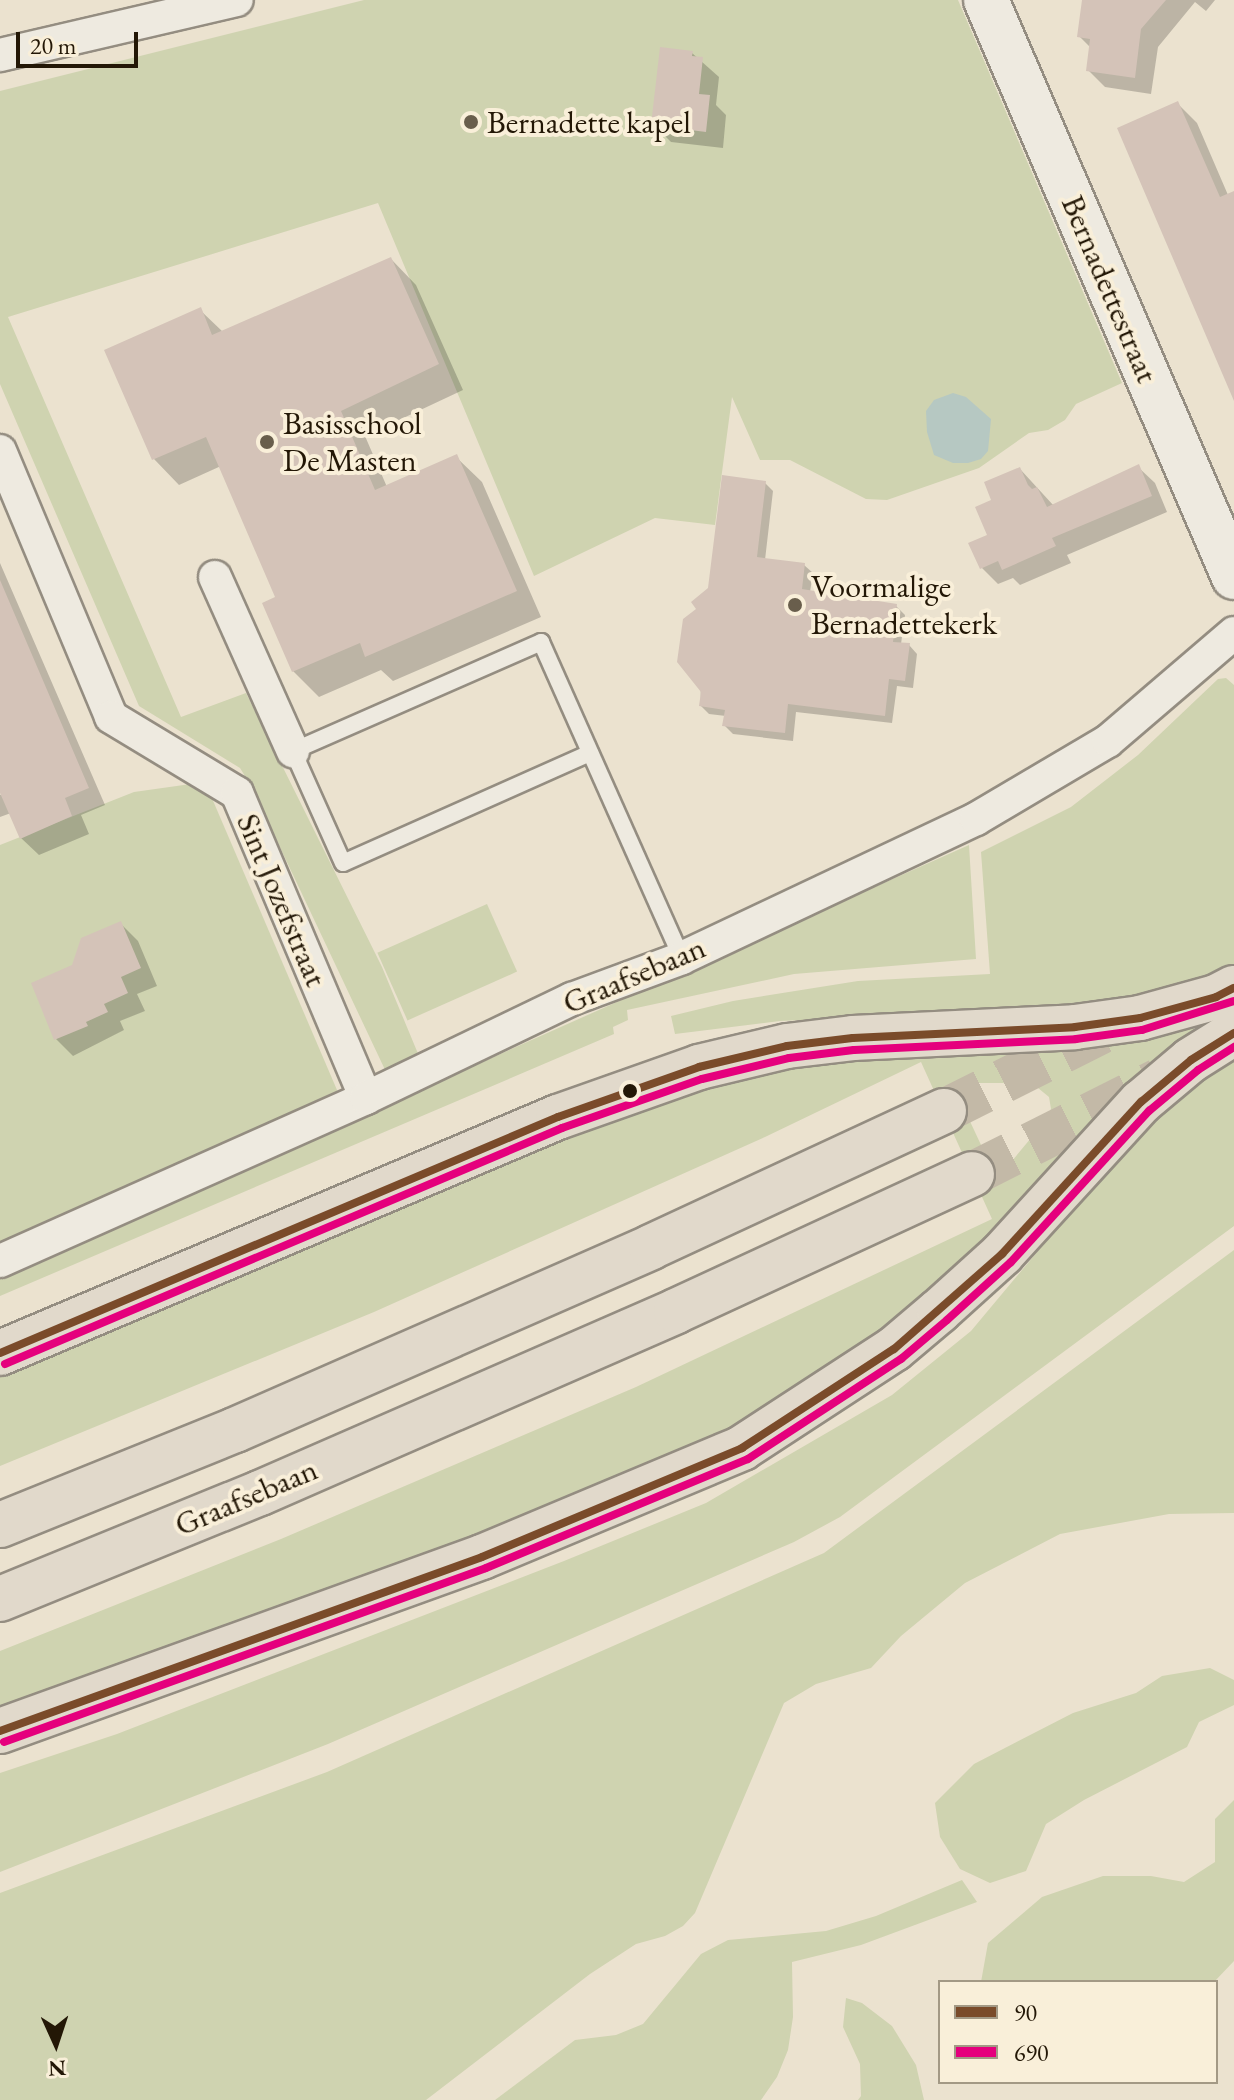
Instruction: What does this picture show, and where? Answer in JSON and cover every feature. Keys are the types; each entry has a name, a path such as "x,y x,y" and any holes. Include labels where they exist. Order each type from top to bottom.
{"highway":[{"path":"0,1353 558,1117 699,1067 787,1046 853,1038 1075,1027 1140,1018 1216,997 1234,988"},
{"path":"0,1731 482,1557 742,1448 894,1349 1002,1254 1141,1102 1191,1060 1234,1033"},
{"name":"Graafsebaan","path":"0,1525 249,1423 651,1247 944,1111"},
{"name":"Graafsebaan","path":"0,1599 274,1486 676,1311 972,1174"}],"street":[{"path":"0,55 237,0"},
{"name":"Bernadettestraat","path":"986,0 1234,577"},
{"name":"Sint Jozefstraat","path":"0,451 111,717 237,793 366,1098"},
{"path":"215,577 293,751"},
{"name":"Graafsebaan","path":"0,1261 366,1098 572,999 682,958 1002,804 1108,741 1234,633"}],"lane":[{"path":"590,753 343,863 293,751 541,642 682,958"}],"green space":[{"path":"364,0 958,0 1122,383 1076,404 1065,420 1048,430 1029,433 979,468 887,500 866,499 790,460 760,460 732,397 715,525 655,518 534,576 378,203 8,317 181,717 246,693 382,967 419,1056 387,1074 240,768 139,706 0,384 0,91"},
{"path":"1226,678 1234,685 1234,967 1209,980 1110,1006 780,1021 675,1034 671,1016 733,1001 858,981 990,974 981,852 1071,807 1138,755 1218,679"},
{"path":"205,782 340,1097 0,1250 0,845 134,792"},
{"path":"969,845 976,959 794,974 627,1010 628,1020 613,1027 614,1034 0,1296 0,1277"},
{"path":"487,904 517,972 407,1020 377,953"},
{"path":"1219,1016 996,1235 914,1308 835,1368 737,1433 425,1565 0,1723 0,1651 281,1539 636,1387 992,1219 921,1062 765,1137 374,1312 0,1466 0,1369 572,1123 804,1058","holes":["952,1083 1032,1083 1049,1097 1051,1109 1046,1120 997,1179"]},
{"path":"1234,1048 1234,1226 840,1517 794,1542 328,1744 0,1872 0,1773 117,1734 706,1503 892,1395 971,1331 1074,1208 1150,1107"},
{"path":"1234,1250 1234,1513 1169,1514 1060,1534 965,1583 901,1636 871,1668 816,1684 784,1703 695,1913 683,1926 665,1936 636,1944 590,1974 426,2100 0,2100 0,1893 327,1772 824,1553"},
{"path":"1210,1668 1234,1680 1234,1705 1199,1722 1187,1747 1084,1800 1046,1824 1026,1871 990,1883 960,1869 940,1837 935,1803 974,1764 1073,1713 1136,1693 1162,1676"},
{"path":"1234,1800 1234,1961 1216,1980 981,1980 988,1943 1042,1897 1103,1876 1151,1876 1184,1882 1215,1862 1215,1819"},
{"path":"962,1880 977,1902 861,1945 792,1962 793,2017 788,2050 777,2077 761,2100 495,2100 575,2040 616,2035 643,2024 701,1954 728,1940 826,1931 876,1916"},
{"path":"846,1998 862,2003 892,2026 916,2065 924,2100 858,2100 861,2096 860,2064 843,2027"}],"shaded area":[{"path":"953,393 966,397 991,419 988,451 981,459 953,463 934,455 927,432 926,411 934,400"}],"building":[{"path":"1082,0 1166,0 1141,29 1135,78 1086,71 1090,39 1077,37"},
{"path":"660,47 693,51 692,56 703,57 699,94 710,95 706,132 651,125"},
{"path":"1178,101 1220,197 1234,191 1234,401 1117,128"},
{"path":"391,257 439,364 341,411 375,490 457,454 517,591 365,657 360,643 292,672 262,603 275,597 206,437 152,460 104,350 201,307 212,335"},
{"path":"1139,464 1152,496 1052,538 1056,546 1002,570 998,561 980,569 968,543 987,535 975,507 991,500 984,482 1020,467 1028,485 1032,489 1037,487 1047,507"},
{"name":"Voormalige Bernadettekerk","path":"722,475 766,481 757,557 805,563 802,589 897,604 893,642 910,643 905,681 889,679 885,716 788,704 785,733 722,726 725,710 699,706 701,692 677,662 683,619 696,609 691,602 708,588"},
{"path":"0,580 89,788 65,798 72,816 20,839 0,793"},
{"path":"121,921 141,968 121,977 128,993 104,1004 108,1012 86,1022 88,1026 54,1040 31,983 72,965 81,938"}],"tunnel":[{"path":"944,1111 1121,1022"},
{"path":"972,1174 1159,1080"}],"transit line":[{"name":"90","path":"0,1353 558,1117 699,1067 787,1046 853,1038 1075,1027 1140,1018 1216,997 1234,988"},
{"name":"690","path":"5,1364 562,1128 702,1079 789,1058 854,1050 1076,1039 1142,1030 1234,1001"},
{"name":"90","path":"0,1731 482,1557 742,1448 894,1349 1002,1254 1141,1102 1191,1060 1234,1033"},
{"name":"690","path":"4,1742 486,1568 748,1459 901,1359 1011,1262 1149,1111 1198,1070 1234,1047"}],"place":[{"name":"Bernadette kapel","path":"471,122"},
{"name":"Basisschool De Masten","path":"267,442"},
{"name":"Voormalige Bernadettekerk","path":"795,605"}]}
